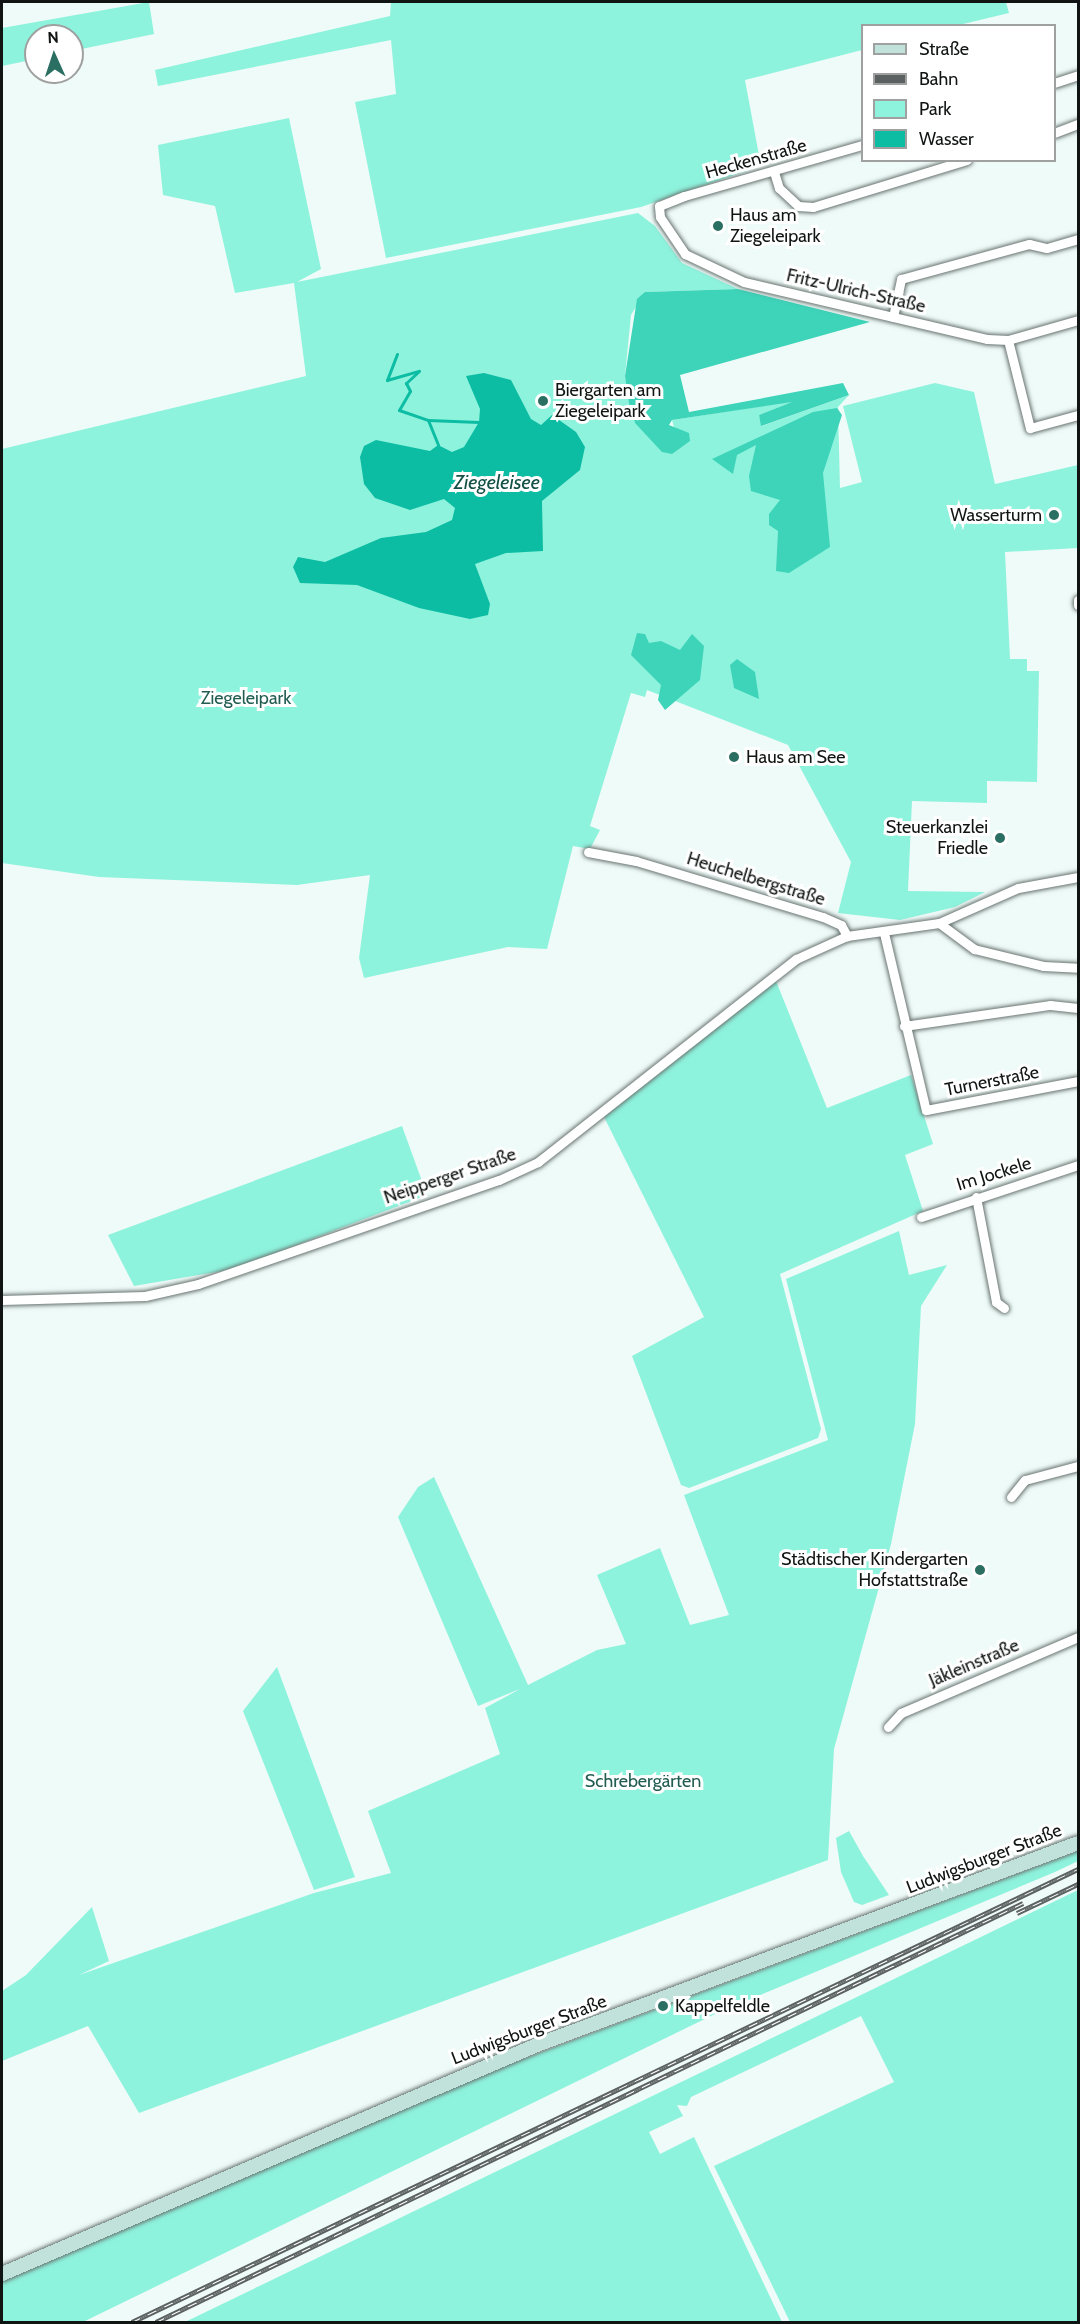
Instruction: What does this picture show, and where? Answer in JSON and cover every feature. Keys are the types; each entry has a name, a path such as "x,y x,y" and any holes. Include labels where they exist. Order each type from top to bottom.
{"main road":[{"name":"Ludwigsburger Straße","path":"2,2274 501,2060 1078,1843"}],"street":[{"path":"1056,82 1078,75"},
{"path":"1056,132 1078,124"},
{"name":"Heckenstraße","path":"659,206 861,145"},
{"path":"774,172 779,189 798,206 813,207 960,162"},
{"name":"Fritz-Ulrich-Straße","path":"659,206 660,217 685,254 707,268 893,317 1008,340 1078,320"},
{"path":"893,317 901,279 1029,244 1047,248 1078,239"},
{"path":"1008,340 1030,428 1078,415"},
{"name":"Heuchelbergstraße","path":"588,852 636,861 823,916 841,925 847,936"},
{"path":"847,936 884,933 939,923 1018,888 1078,877"},
{"path":"939,923 974,949 1043,966 1078,968"},
{"name":"Turnerstraße","path":"884,933 904,1026 930,1111 1078,1081"},
{"name":"Neipperger Straße","path":"2,1300 145,1296 198,1284 499,1180 538,1162 796,959 847,936"},
{"path":"904,1026 1050,1005 1078,1008"},
{"name":"Im Jockele","path":"921,1217 1078,1165"},
{"path":"976,1197 996,1302 1004,1308"},
{"path":"1011,1497 1025,1480 1078,1466"},
{"name":"Jäkleinstraße","path":"888,1726 901,1713 1078,1637"}],"green space":[{"path":"149,2 154,34 84,49 84,24 25,24"},
{"path":"391,2 1006,2 1009,13 963,24 861,24 861,50 745,80 761,166 641,207 386,258 355,102 396,94 391,40 158,86 155,70 390,16"},
{"path":"24,24 24,61 2,66 2,28"},
{"name":"Ziegeleipark","path":"289,118 321,269 297,282 638,213 655,226 682,263 738,289 645,292 631,315 625,376 635,423 675,430 672,420 795,401 759,415 762,426 849,395 838,407 840,488 862,482 843,406 935,383 974,392 995,484 1078,465 1078,548 1005,552 1010,659 1027,659 1027,671 1039,671 1037,782 987,781 987,803 912,801 908,891 985,892 955,907 900,920 838,913 851,862 788,745 647,690 645,697 631,693 590,826 600,830 590,849 573,846 547,949 508,947 364,978 359,958 370,875 297,885 99,877 2,863 2,449 306,376 294,283 235,293 215,206 163,195 158,145"},
{"path":"776,981 827,1108 911,1075 933,1144 905,1155 923,1211 780,1274 821,1429 818,1438 689,1488 681,1485 632,1356 704,1317 604,1117"},
{"path":"402,1126 427,1195 234,1269 134,1286 108,1235"},
{"name":"Schrebergärten","path":"899,1231 909,1275 947,1265 921,1306 915,1424 891,1544 834,1749 828,1860 139,2113 88,2026 2,2061 2,1991 26,1975 92,1907 109,1961 79,1975 314,1893 391,1873 368,1811 500,1754 485,1708 520,1689 478,1706 398,1517 418,1487 434,1477 528,1685 597,1650 626,1644 597,1575 660,1548 690,1625 729,1615 684,1495 828,1440 786,1279"},
{"path":"277,1667 355,1877 314,1890 243,1711"},
{"path":"849,1831 889,1895 862,1905 854,1902 841,1872 836,1838"},
{"path":"1078,1851 1078,1861 1055,1872 715,2014 83,2322 2,2322 2,2279 475,2077"},
{"path":"1078,1890 1078,2322 790,2322 714,2166 894,2082 861,2016 691,2097 687,2106 677,2105 683,2116 649,2132 660,2154 694,2137 782,2322 185,2322"}],"shaded area":[{"path":"738,289 870,322 680,375 689,412 843,383 849,395 761,426 759,415 792,402 672,420 669,425 689,433 690,441 672,454 662,452 635,423 629,403 625,376 637,299 645,292"},
{"path":"837,408 842,415 823,473 830,547 789,573 776,571 778,531 769,525 769,514 780,500 751,491 749,476 756,445 737,455 733,474 712,459 813,412"},
{"path":"637,633 645,634 649,643 661,641 680,650 692,634 704,646 700,680 665,710 658,700 661,685 631,655"},
{"path":"737,659 755,672 759,699 734,688 730,665"}],"water":[{"name":"Ziegeleisee","path":"484,373 511,380 531,419 541,425 552,415 576,432 585,447 580,470 542,501 543,551 506,553 475,564 490,604 488,615 470,619 419,608 357,585 300,583 293,567 298,557 325,562 381,538 426,532 452,520 455,508 444,499 410,510 375,498 364,484 360,457 364,446 376,440 430,451 438,445 452,452 464,447 479,422 480,409 466,376"}],"waterway":[{"path":"397,354 387,380 419,371 406,383 410,391 399,410 428,420 438,445"},
{"path":"428,420 479,422"}],"railway":[{"path":"132,2322 1078,1869"},
{"path":"1017,1913 1078,1884"},
{"path":"156,2322 1023,1903"}],"place":[{"name":"Haus am Ziegeleipark","path":"718,226"},
{"name":"Biergarten am Ziegeleipark","path":"543,401"},
{"name":"Wasserturm","path":"1054,515"},
{"name":"Haus am See","path":"734,757"},
{"name":"Steuerkanzlei Friedle","path":"1000,838"},
{"name":"Städtischer Kindergarten Hofstattstraße","path":"980,1570"},
{"name":"Kappelfeldle","path":"663,2006"}]}
